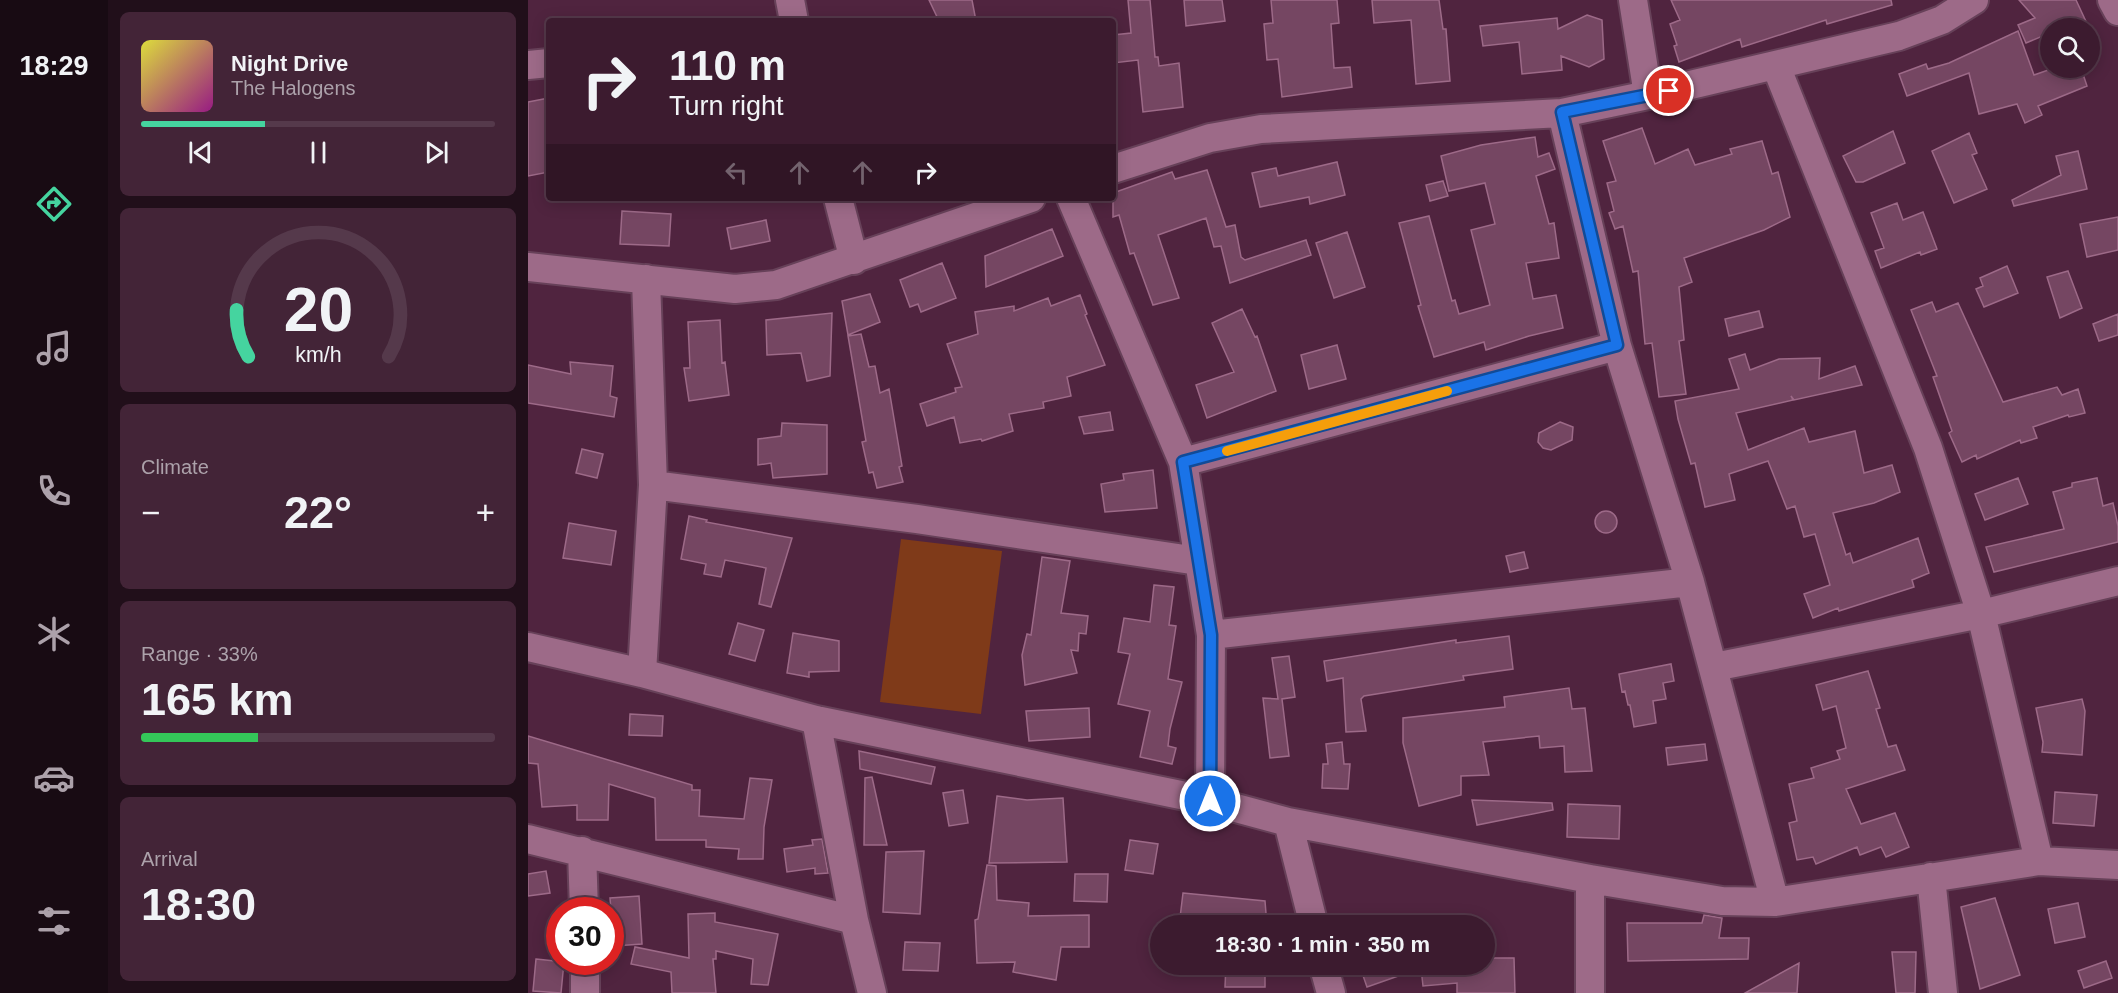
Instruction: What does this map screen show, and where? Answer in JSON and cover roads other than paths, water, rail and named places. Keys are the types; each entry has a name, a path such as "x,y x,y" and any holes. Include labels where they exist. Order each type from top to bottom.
{"street":[{"path":"790,0 793,18"},
{"path":"1633,0 1648,95"},
{"path":"2112,0 2118,11"},
{"path":"1116,168 1210,138 1261,129 1562,112 1648,95 1899,36 1942,20 1971,1"},
{"path":"528,65 546,63"},
{"path":"1776,66 1924,438 1981,614 2039,861"},
{"path":"1562,112 1617,345 1690,582 1775,902"},
{"path":"839,201 854,260"},
{"path":"528,267 735,289 757,288 854,260 1022,201"},
{"path":"1072,201 1183,462 1211,635 1210,801"},
{"path":"642,673 652,485 646,279"},
{"path":"1183,462 1617,345"},
{"path":"652,485 917,519 1198,561"},
{"path":"1714,668 1981,614 2118,581"},
{"path":"1211,635 1690,582"},
{"path":"528,647 642,673 816,720 1210,801 1288,822 1590,879 1722,901 1775,902 2039,861 2118,865"},
{"path":"816,720 854,920 872,993"},
{"path":"1288,822 1311,915"},
{"path":"528,839 854,920"},
{"path":"582,851 584,897"},
{"path":"1931,877 1943,993"},
{"path":"1590,879 1590,993"},
{"path":"585,975 585,993"},
{"path":"1326,975 1330,993"}]}
